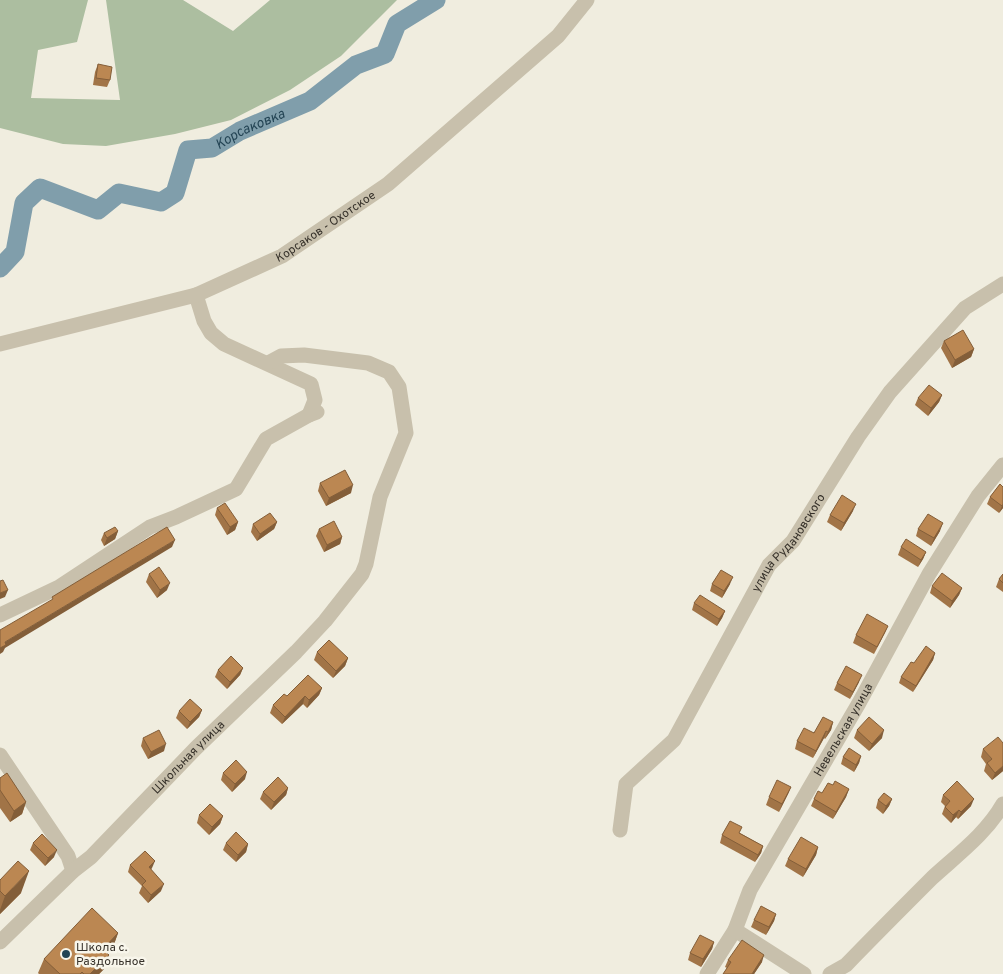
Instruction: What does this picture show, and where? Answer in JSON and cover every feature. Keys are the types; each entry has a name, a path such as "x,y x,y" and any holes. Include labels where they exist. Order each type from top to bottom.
{"street":[{"name":"Корсаков - Охотское","path":"0,344 196,295 282,256 388,184 558,36 587,0"},
{"name":"улица Рудановского","path":"620,830 626,784 674,740 768,565 793,541 858,437 890,392 965,308 1003,284"},
{"path":"0,615 59,588 150,527 236,489 266,438 313,414 315,400 311,384 224,344 211,333 204,320 196,295"},
{"name":"Школьная улица","path":"0,942 73,872 91,858 196,748 302,646 325,621 362,574 366,564 380,497 406,433 399,387 389,372 368,362 304,355 281,356 268,363"},
{"name":"Невельская улица","path":"708,974 735,930 750,890 859,703 924,583 978,496 1003,464"},
{"path":"0,755 68,856 73,872"},
{"path":"830,974 846,965 921,889 969,844 994,818 1003,804"},
{"path":"735,930 804,974"}],"green space":[{"path":"0,0 88,0 77,42 38,50 31,98 120,100 106,0 183,0 233,31 270,0 397,0 341,56 290,90 231,120 175,134 106,146 63,144 0,128"}],"building":[{"path":"98,64 112,67 110,80 96,78"},
{"path":"963,330 974,349 955,360 944,341"},
{"path":"929,385 942,395 931,408 918,398"},
{"path":"345,470 353,485 329,498 320,483"},
{"path":"1000,484 1003,487 1002,506 990,497"},
{"path":"842,495 856,504 844,523 830,515"},
{"path":"225,503 238,522 230,527 217,508"},
{"path":"270,513 277,522 260,534 253,524"},
{"path":"928,514 943,523 934,538 918,529"},
{"path":"334,521 342,537 327,545 319,529"},
{"path":"115,527 118,531 107,538 104,533"},
{"path":"167,527 175,540 5,642 6,645 0,648 0,630"},
{"path":"906,539 926,552 921,560 901,547"},
{"path":"159,567 170,583 160,590 149,574"},
{"path":"721,570 733,577 724,591 712,584"},
{"path":"942,573 962,588 952,601 932,586"},
{"path":"1003,574 1003,583 999,579"},
{"path":"3,580 8,590 0,593 0,581"},
{"path":"700,595 725,611 719,619 694,603"},
{"path":"867,614 888,626 877,647 856,635"},
{"path":"329,640 348,658 336,671 317,652"},
{"path":"926,646 935,653 916,686 901,677 911,662 914,663"},
{"path":"231,656 243,668 230,682 218,670"},
{"path":"846,666 862,675 853,692 837,683"},
{"path":"308,675 322,688 309,700 305,696 285,717 273,705 284,694 287,696"},
{"path":"190,699 202,710 190,722 179,711"},
{"path":"823,717 833,722 816,751 797,741 804,728 814,733"},
{"path":"869,717 884,730 872,744 857,730"},
{"path":"159,730 166,744 151,752 143,738"},
{"path":"998,737 1003,743 1003,766 995,773 987,763 992,759 983,749"},
{"path":"849,748 861,756 856,765 843,757"},
{"path":"236,760 247,772 235,784 223,773"},
{"path":"7,773 26,802 14,811 0,790 0,778"},
{"path":"278,777 288,788 274,802 263,792"},
{"path":"777,780 791,787 782,804 769,797"},
{"path":"835,781 849,789 836,812 814,799 818,791 822,793 828,783 833,785"},
{"path":"957,781 974,799 961,812 959,810 953,815 945,807 950,801 943,795"},
{"path":"884,793 892,799 886,806 878,800"},
{"path":"210,804 223,816 212,827 199,815"},
{"path":"730,821 742,827 739,833 763,846 758,855 722,835"},
{"path":"236,832 248,844 238,855 226,843"},
{"path":"42,834 57,850 48,858 33,843"},
{"path":"801,837 818,847 806,869 788,859"},
{"path":"145,851 155,861 149,867 164,884 151,895 142,885 146,881 130,865"},
{"path":"18,861 29,871 5,896 0,891 0,880"},
{"path":"761,906 776,914 769,927 754,920"},
{"path":"92,908 118,933 103,949 109,955 90,974 82,972 80,974 60,974 44,959"},
{"path":"700,935 714,942 703,959 690,953"},
{"path":"742,940 764,955 752,974 723,974 731,962 728,960"}],"waterway":[{"name":"Корсаковка","path":"0,268 15,252 24,203 40,188 98,210 119,193 161,202 175,193 188,150 212,148 240,131 310,101 356,65 385,54 397,24 436,0"}],"place":[{"name":"Школа с. Раздольное","path":"66,954"}]}
